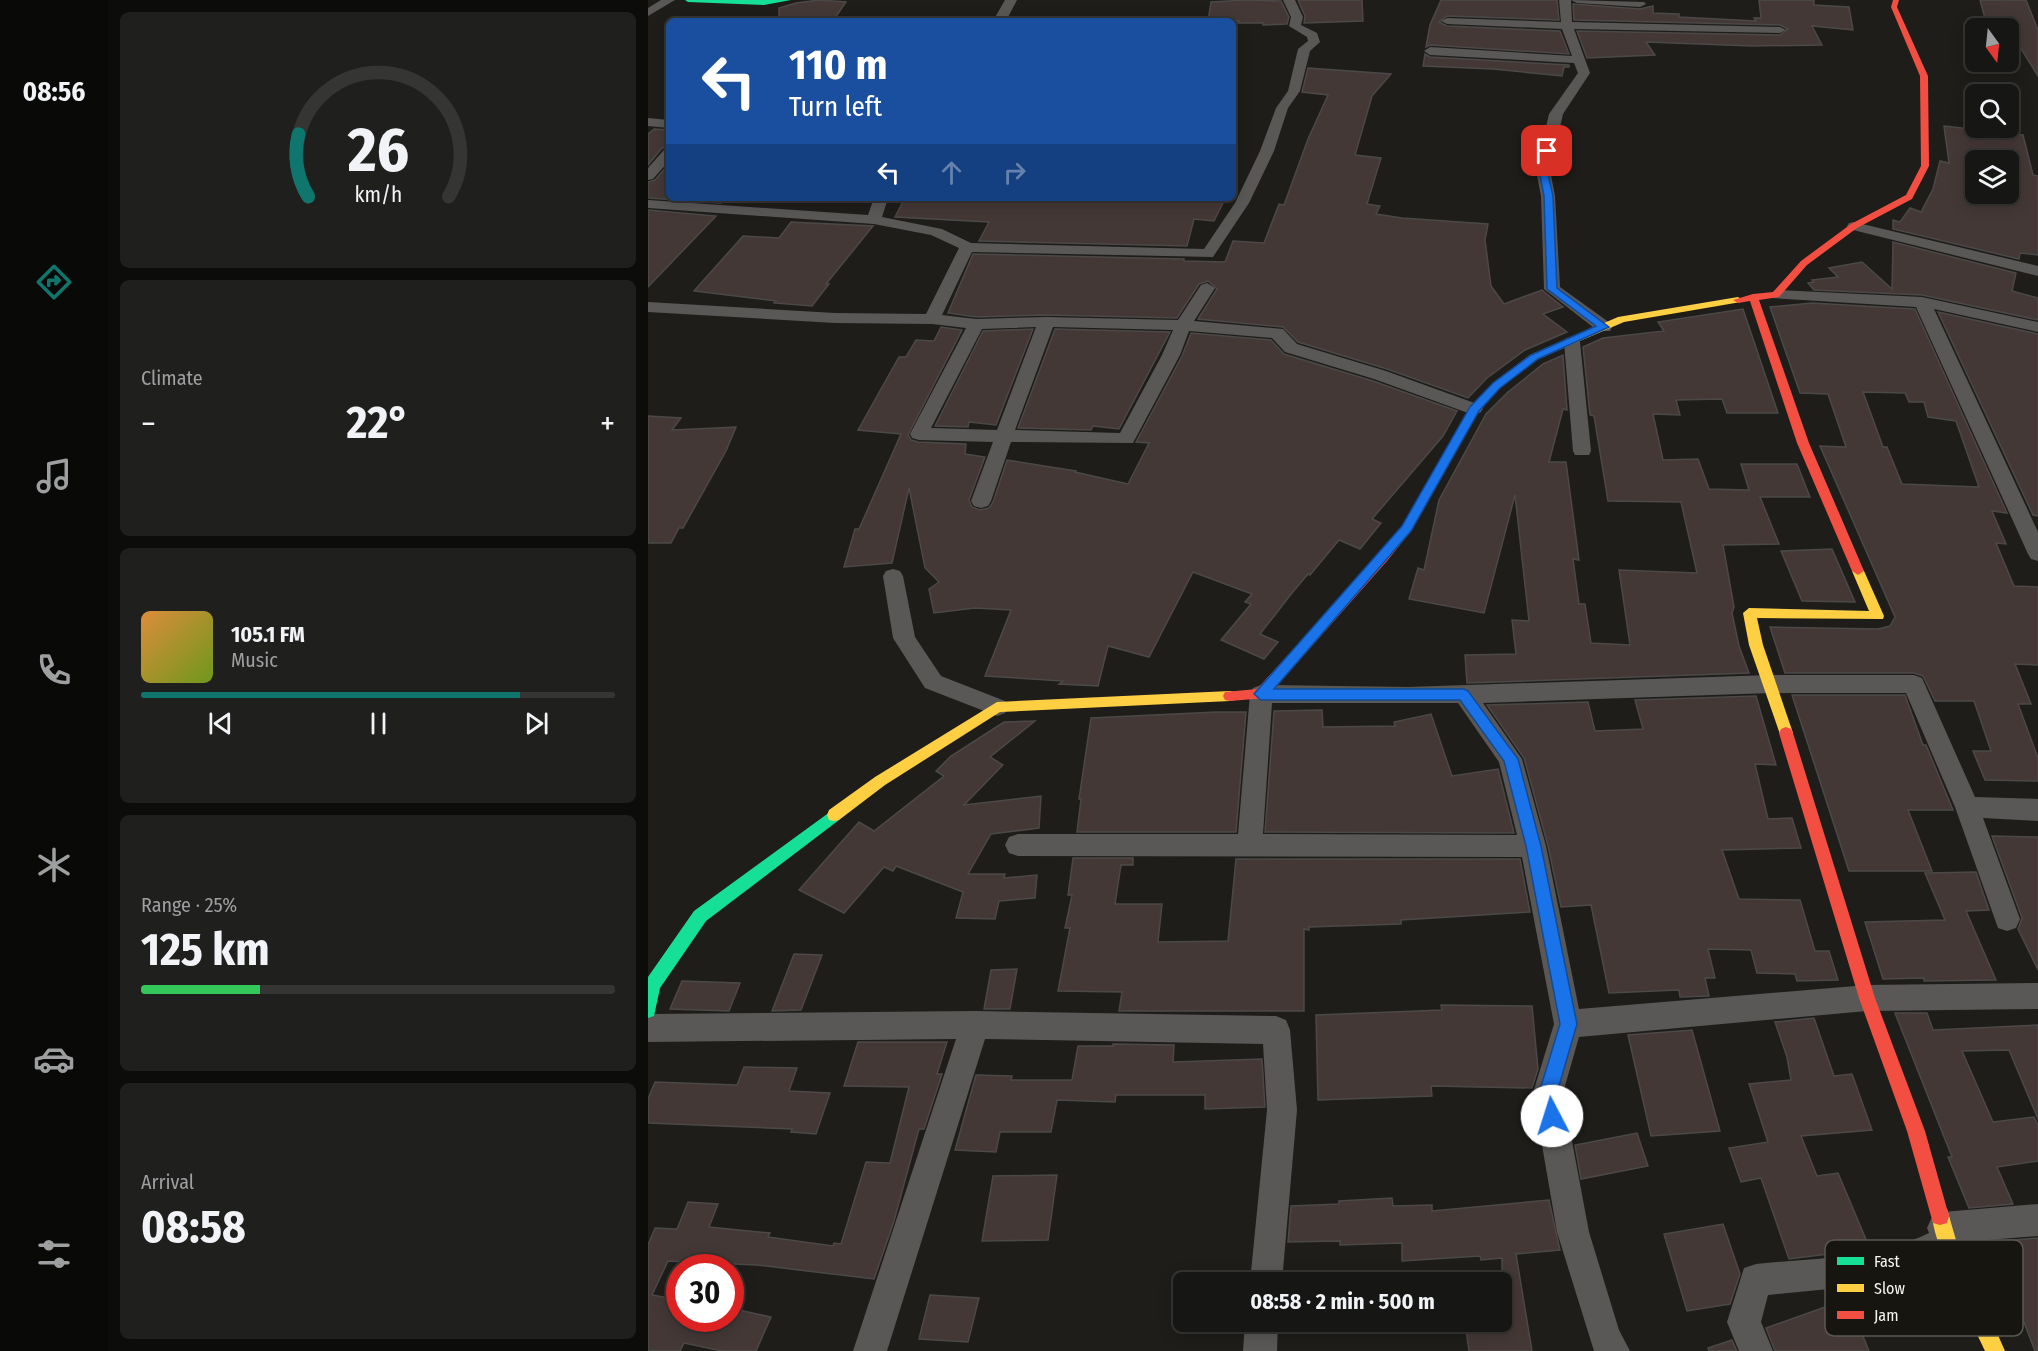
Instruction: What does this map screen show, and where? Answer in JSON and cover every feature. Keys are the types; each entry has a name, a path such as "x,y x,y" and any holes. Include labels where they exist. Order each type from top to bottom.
{"street":[{"path":"648,13 669,0"},
{"path":"688,0 764,3 788,0"},
{"path":"1003,18 1011,0"},
{"path":"648,204 874,220 960,240 967,247 1208,254 1242,203 1267,151 1282,108 1294,91 1304,49 1314,42 1313,35 1295,26 1297,17 1289,0"},
{"path":"1565,0 1567,27 1584,73 1556,114 1543,170 1548,196 1552,289 1604,327"},
{"path":"1577,0 1640,4"},
{"path":"1776,295 1804,263 1854,226 1909,196 1924,166 1924,76 1894,7 1896,0"},
{"path":"1447,21 1567,27 1670,26 1780,30"},
{"path":"1430,51 1579,60"},
{"path":"648,122 666,124"},
{"path":"648,176 666,156"},
{"path":"874,220 880,201"},
{"path":"1854,226 2038,271"},
{"path":"932,319 967,247"},
{"path":"976,324 919,435 1126,439 1171,355 1183,324 1207,288"},
{"path":"1250,847 1261,694 1407,528 1474,409 1497,386 1534,357 1622,319 1776,295 1922,302 2038,327"},
{"path":"1753,297 1803,443 1878,616 1749,613 1756,645 1771,684 1867,998 1916,1131 1947,1240"},
{"path":"1922,302 2038,552"},
{"path":"648,307 835,318 932,319 976,324 1047,322 1183,324 1277,333 1291,348 1380,375 1474,409"},
{"path":"981,501 1002,437 1047,322"},
{"path":"1572,342 1582,451"},
{"path":"893,576 904,638 933,682 997,707 1261,694 1464,694 1771,684 1914,684 1967,807 2007,919"},
{"path":"1464,694 1510,759 1533,846 1568,1024 1548,1093 1573,1232 1605,1337 1612,1351"},
{"path":"648,1010 652,985 700,916 880,781 997,707"},
{"path":"1967,807 2038,810"},
{"path":"1018,845 1533,846"},
{"path":"1568,1024 1867,998 2038,996"},
{"path":"870,1351 975,1025"},
{"path":"648,1028 975,1025 1276,1030 1282,1110 1267,1272"},
{"path":"1938,1240 1945,1235 2038,1220"},
{"path":"1756,1351 1744,1322 1756,1280 1825,1273"},
{"path":"1260,1351 1261,1332"},
{"path":"1989,1336 1995,1351"}],"building":[{"path":"819,0 846,2 835,18 779,18 779,8"},
{"path":"1298,0 1362,0 1363,21 1304,23 1305,16"},
{"path":"1441,0 1557,0 1559,20 1447,16 1439,22 1447,26 1560,31 1569,54 1430,45 1426,47 1430,25"},
{"path":"1759,0 1814,0 1814,5 1849,7 1853,30 1812,26 1822,45 1752,46 1646,42 1655,55 1587,58 1577,31 1780,35 1788,29 1780,25 1574,20 1573,4 1640,9 1653,6 1653,13 1679,14 1679,17 1756,21 1754,18 1761,18"},
{"path":"1980,0 2026,0 2038,30 2038,76 2019,47 2019,18 1985,18"},
{"path":"1281,1 1289,17 1287,24 1263,25 1263,23 1238,23 1236,18 1208,18 1211,2"},
{"path":"1425,54 1430,57 1569,65 1569,67 1564,67 1562,76 1493,69 1423,66"},
{"path":"1308,68 1391,74 1372,96 1355,155 1381,158 1367,204 1380,206 1376,214 1488,224 1485,240 1491,286 1504,304 1542,290 1563,307 1543,314 1567,332 1525,350 1487,378 1468,398 1387,369 1298,342 1283,327 1198,319 1217,289 1208,281 1199,284 1177,318 1047,315 976,317 948,313 973,254 1225,262 1233,241 1264,243 1279,204 1284,205 1308,139 1328,95 1302,92"},
{"path":"1944,126 1965,128 1965,138 2019,138 2019,135 2023,135 2033,175 2038,176 2038,255 2020,253 2019,259 1893,229 1893,220 1900,222 1910,208 1921,212 1933,189 1940,161 1949,163"},
{"path":"654,129 666,130 666,147 662,148 648,165 648,134"},
{"path":"666,167 666,199 648,198 648,182 655,180"},
{"path":"692,201 723,201 721,203"},
{"path":"903,201 1224,201 1214,221 1194,219 1187,246 979,241 989,222 895,217"},
{"path":"648,210 716,216 648,287"},
{"path":"791,222 873,226 826,284 829,284 812,306 774,303 776,301 694,291 743,236 779,238"},
{"path":"1893,242 2016,273 2012,291 2038,298 2038,320 1922,295 1814,290 1808,283 1814,282 1812,280 1838,277 1829,268 1862,262 1892,289"},
{"path":"1812,303 1915,309 2007,513 1992,511 2006,544 1996,543 2014,586 2038,587 2038,665 2015,664 2031,704 2018,704 2038,758 2038,781 1985,780 1973,751 1991,751 1974,701 1935,701 1923,676 1914,673 1785,673 1770,627 1878,629 1890,626 1895,617 1820,446 1846,447 1828,394 1800,393 1770,307","holes":["1863,392 1905,393 1909,402 1924,402 1928,417 1956,421 1979,487 1902,484 1887,447 1883,447"]},
{"path":"1743,309 1778,413 1727,413 1722,399 1676,400 1680,415 1653,414 1663,460 1698,459 1709,489 1749,490 1741,464 1797,464 1810,497 1760,497 1779,544 1723,545 1734,607 1732,613 1739,646 1749,673 1467,683 1465,655 1516,654 1512,620 1529,621 1515,495 1484,613 1409,599 1418,568 1424,570 1439,500 1486,414 1508,392 1543,364 1563,355 1567,410 1563,409 1549,462 1566,462 1579,560 1573,559 1579,604 1585,604 1591,643 1630,645 1619,570 1697,573 1681,502 1608,501 1594,416 1590,415 1583,347 1603,338 1664,331 1658,322"},
{"path":"1938,312 2038,334 2038,516 2033,515"},
{"path":"941,327 962,330 908,435 911,440 918,442 966,444 965,454 985,457 969,500 972,507 980,510 989,508 993,502 1007,460 1076,471 1128,484 1149,443 1136,442 1182,356 1191,333 1271,340 1284,354 1373,381 1457,411 1443,436 1372,519 1381,523 1360,549 1339,540 1292,593 1260,634 1278,642 1264,659 1221,640 1251,604 1245,602 1252,594 1193,572 1149,657 1108,646 1098,686 1059,684 1063,681 985,676 1011,610 975,608 934,613 929,589 939,582 925,568 909,488 892,563 844,567 855,529 859,529 901,434 858,430 899,357 906,357 916,340 934,341"},
{"path":"1033,329 996,425 969,422 968,427 935,426 983,331"},
{"path":"1055,329 1170,332 1119,429 1093,426 1091,430 1018,428"},
{"path":"648,416 681,418 672,430 736,427 726,451 683,528 679,528 671,543 648,543"},
{"path":"1832,549 1855,602 1802,601 1781,551"},
{"path":"1792,695 1905,695 1923,745 1926,745 1953,810 1908,810 1932,871 1849,871"},
{"path":"1756,696 1776,765 1755,764 1768,819 1792,818 1801,848 1722,850 1739,899 1800,900 1815,951 1829,951 1838,980 1797,981 1795,974 1757,973 1751,950 1708,949 1715,978 1705,978 1709,996 1680,997 1679,990 1609,993 1591,905 1561,907 1548,846 1524,758 1487,705 1588,702 1595,731 1643,729 1635,700"},
{"path":"1322,710 1323,727 1395,726 1394,722 1431,714 1452,776 1498,769 1514,833 1265,832 1274,711"},
{"path":"1246,712 1236,832 1077,832 1081,799 1079,799 1091,718"},
{"path":"1035,721 990,757 1003,765 964,805 1041,796 1039,828 991,834 968,874 1005,874 1004,878 1037,875 1035,898 999,901 995,919 956,918 963,892 896,866 893,871 884,867 844,913 799,890 859,822 874,831 944,776 936,771 951,756 1004,722"},
{"path":"1992,836 2038,837 2038,970 2018,929 2022,918"},
{"path":"1073,858 1133,858 1133,865 1121,865 1115,904 1162,904 1158,942 1228,941 1236,859 1520,859 1530,912 1401,920 1401,924 1304,929 1304,1011 1119,1011 1122,992 1058,991 1070,928 1065,928 1072,895 1068,895"},
{"path":"1976,872 1989,910 1966,911 1996,980 1883,979 1865,922 1945,920 1925,873"},
{"path":"794,954 822,955 801,1010 772,1011"},
{"path":"1017,969 1010,1009 984,1009 991,970"},
{"path":"682,981 740,983 729,1011 670,1009"},
{"path":"1441,1005 1532,1006 1538,1069 1532,1088 1431,1086 1432,1096 1318,1100 1316,1015 1442,1010"},
{"path":"1895,1013 1927,1013 1933,1030 2038,1025 2038,1119 2009,1050 1962,1051 1993,1122 2034,1117 2038,1125 2038,1161 1997,1167 2013,1204 1969,1208 1948,1157 1952,1157"},
{"path":"1814,1018 1834,1076 1852,1074 1872,1130 1801,1136 1817,1176 1838,1173 1866,1240 1825,1240 1825,1255 1789,1259 1761,1178 1741,1182 1729,1148 1768,1142 1749,1084 1791,1080 1787,1057 1775,1022"},
{"path":"1692,1030 1720,1131 1651,1136 1628,1035"},
{"path":"858,1042 947,1042 937,1074 942,1074 924,1129 919,1129 894,1221 874,1279 744,1264 744,1254 666,1254 666,1265 652,1295 666,1298 666,1332 744,1332 744,1311 771,1317 756,1351 722,1351 684,1343 680,1351 648,1351 648,1245 655,1228 677,1229 688,1202 718,1204 709,1227 770,1233 768,1237 833,1246 834,1243 841,1244 866,1162 890,1163 909,1087 844,1086"},
{"path":"1113,1044 1174,1045 1173,1062 1262,1059 1265,1107 1205,1109 1205,1095 1116,1095 1115,1102 1057,1100 1051,1132 1000,1132 996,1152 955,1150 976,1075 1012,1076 1011,1080 1072,1080 1078,1046 1113,1046"},
{"path":"744,1067 797,1068 789,1091 830,1093 816,1134 791,1132 792,1129 648,1123 648,1099 655,1082 737,1085"},
{"path":"1637,1133 1648,1166 1581,1179 1575,1145"},
{"path":"1057,1175 1048,1240 982,1241 993,1176"},
{"path":"1392,1198 1393,1206 1432,1205 1432,1211 1549,1200 1560,1250 1516,1254 1532,1351 1469,1351 1466,1332 1512,1332 1512,1272 1502,1272 1502,1258 1481,1260 1480,1256 1402,1261 1402,1243 1340,1245 1340,1241 1288,1242 1291,1206 1339,1204 1339,1201"},
{"path":"1723,1224 1740,1274 1730,1304 1687,1311 1664,1234"},
{"path":"2038,1238 2038,1351 2035,1351 2023,1320 2023,1240 2016,1240"},
{"path":"930,1295 979,1298 968,1342 919,1339"},
{"path":"1825,1307 1825,1336 1863,1336 1869,1351 1775,1351 1766,1328"},
{"path":"1732,1340 1737,1351 1709,1351 1708,1348"}],"traffic: fast":[{"path":"688,0 764,3 788,0"},
{"path":"648,1010 652,985 700,916 834,815"}],"traffic: slow":[{"path":"1419,507 1474,409 1497,385 1534,357 1622,319 1738,300"},
{"path":"1786,733 1756,645 1749,613 1878,616 1858,571"},
{"path":"834,815 880,781 997,707 1230,696"},
{"path":"1940,1216 1947,1240"},
{"path":"1988,1336 1995,1351"}],"traffic: jam":[{"path":"1738,300 1776,295 1804,263 1854,226 1909,197 1925,166 1924,76 1894,7 1896,0"},
{"path":"1753,297 1803,443 1858,571"},
{"path":"1230,696 1261,694 1383,558 1407,528 1419,507"},
{"path":"1786,733 1867,998 1916,1131 1940,1216"}],"route":[{"path":"1547,151 1543,170 1548,196 1553,270 1552,289 1604,327 1534,357 1497,386 1474,409 1407,528 1261,694 1408,696 1464,694 1510,759 1533,846 1568,1024 1548,1093 1552,1116"}]}
